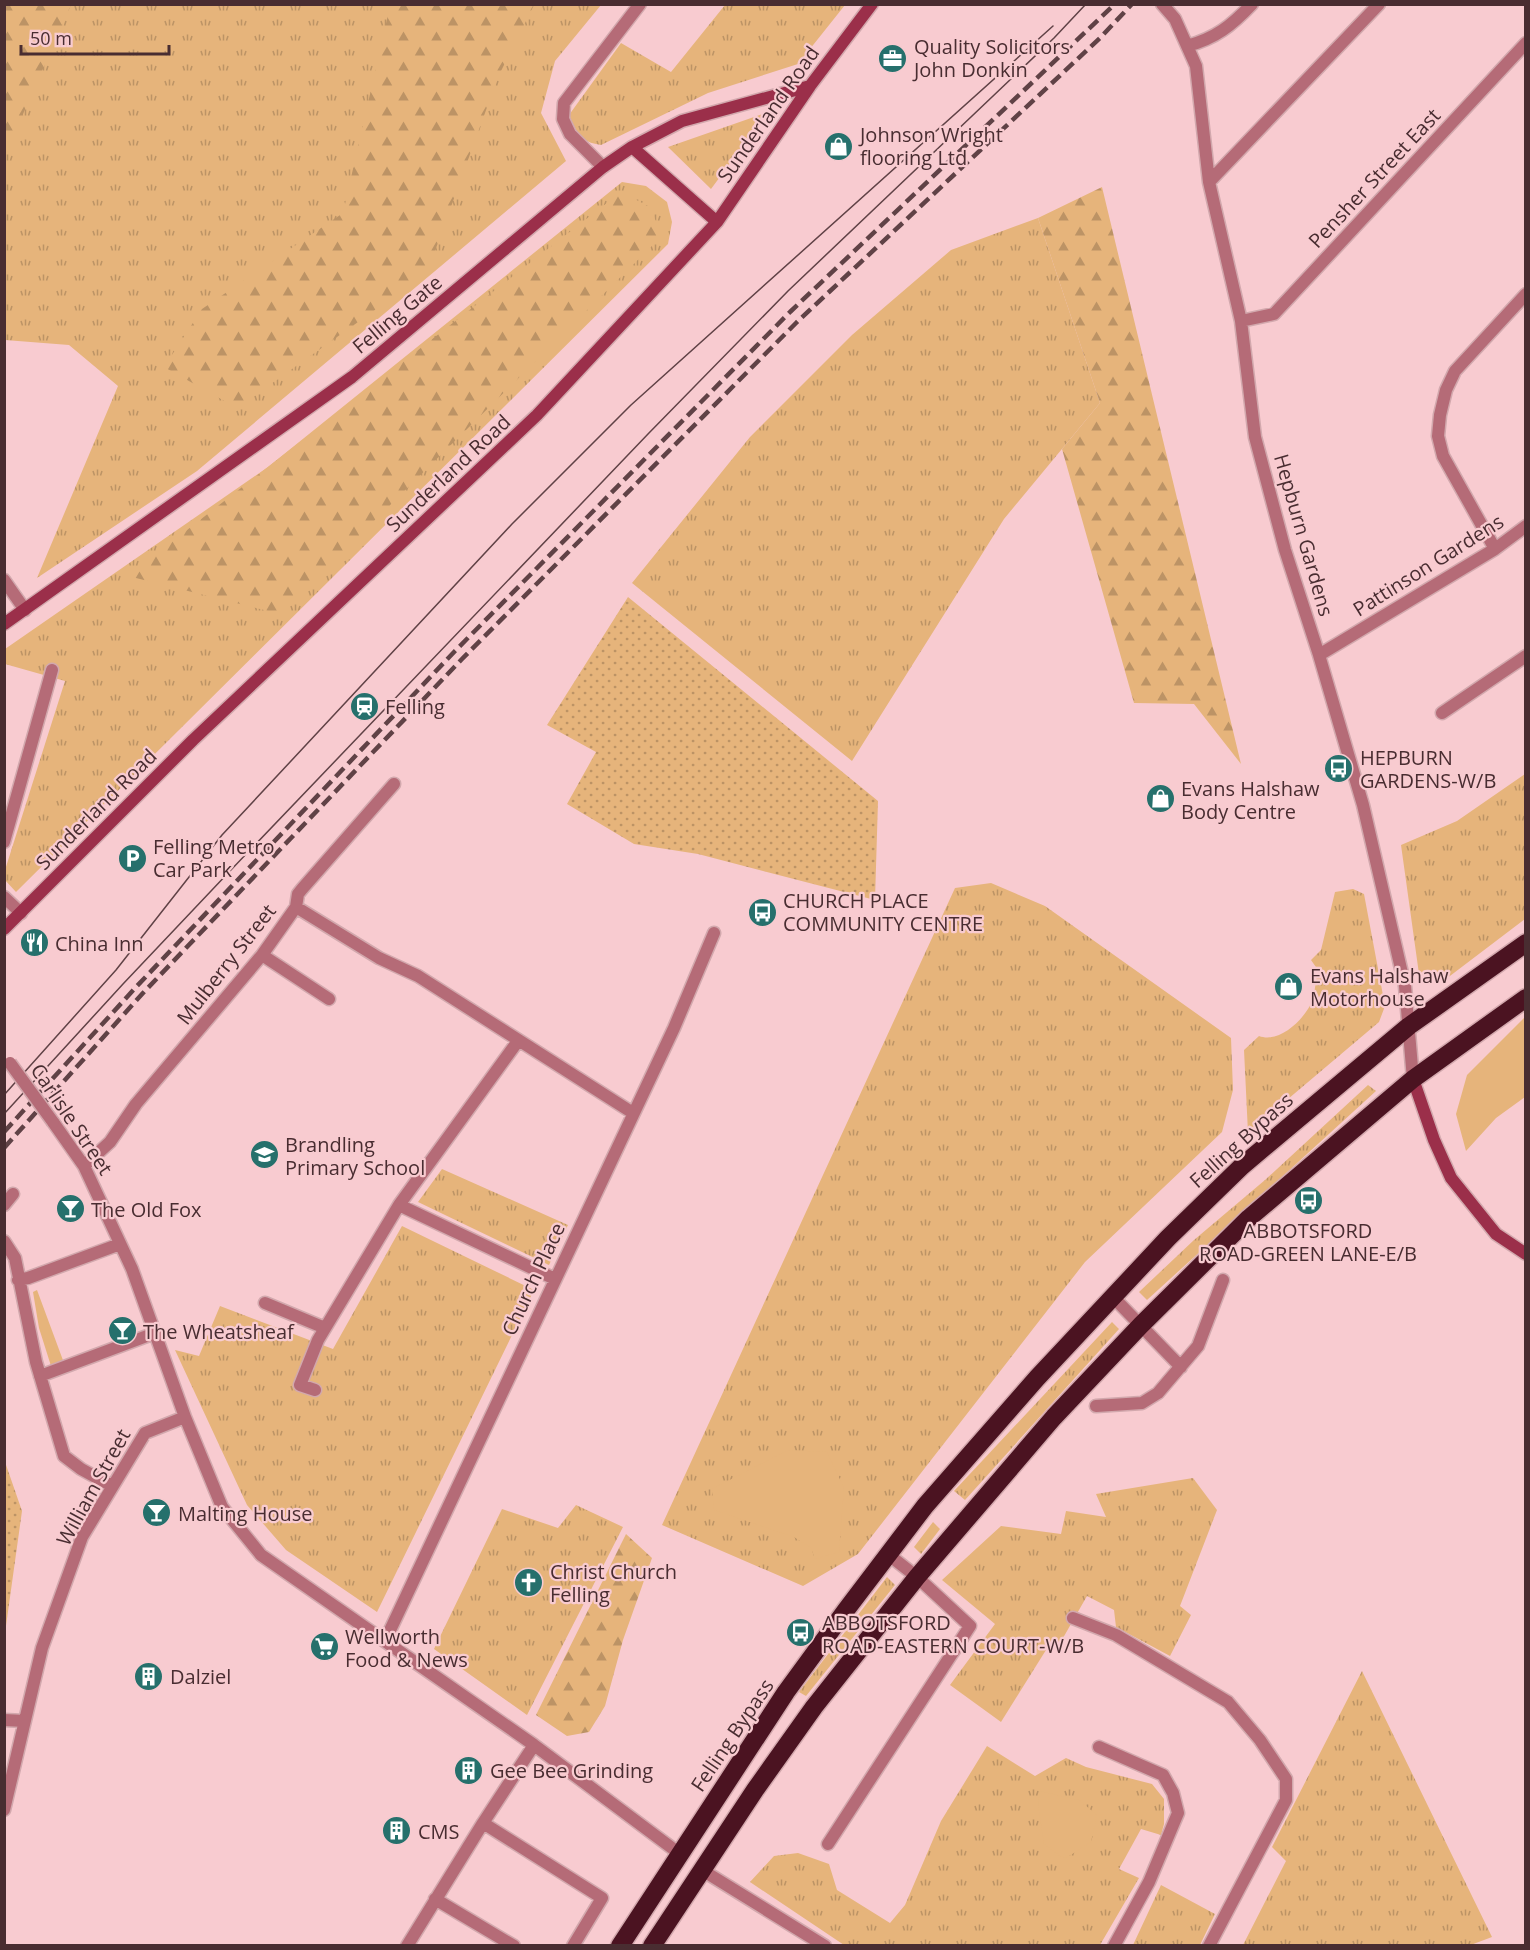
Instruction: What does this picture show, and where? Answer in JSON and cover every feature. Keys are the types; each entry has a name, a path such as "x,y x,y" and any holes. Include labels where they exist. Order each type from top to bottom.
{"highway":[{"name":"Felling Bypass","path":"620,1946 786,1692 925,1506 1037,1378 1168,1238 1242,1166 1409,1026 1526,943"},
{"path":"652,1946 814,1707 917,1577 1054,1417 1141,1325 1249,1218 1413,1079 1526,998"}],"street":[{"path":"603,167 570,134 563,119 564,103 640,4"},
{"name":"Sunderland Road","path":"4,929 193,740 537,415 717,222 810,86 872,4"},
{"name":"Hepburn Gardens","path":"1162,4 1175,19 1196,66 1209,182 1241,321 1256,437 1285,550 1319,655 1363,805 1405,986 1413,1079"},
{"path":"1187,46 1208,40 1232,25 1252,4"},
{"path":"1209,182 1379,4"},
{"name":"Pensher Street East","path":"1241,321 1274,314 1526,43"},
{"name":"Felling Gate","path":"4,624 352,377 603,167 632,147 682,121 810,86"},
{"path":"632,147 717,222"},
{"path":"1495,549 1443,456 1438,436 1440,415 1446,390 1455,371 1526,294"},
{"name":"Pattinson Gardens","path":"1319,655 1495,549 1526,526"},
{"path":"4,580 25,610"},
{"path":"1442,713 1526,656"},
{"path":"4,842 10,800 52,670"},
{"name":"Mulberry Street","path":"84,1166 110,1142 136,1104 262,955 296,907 298,894 302,889 394,784"},
{"path":"4,897 21,913"},
{"path":"296,907 379,958 418,976 633,1113"},
{"name":"Church Place","path":"385,1641 674,1028 714,933"},
{"path":"262,955 329,999"},
{"path":"315,1390 300,1385 318,1340 399,1205 518,1041"},
{"name":"Carlisle Street","path":"7,1059 84,1166 132,1269 185,1417 222,1507 261,1555 534,1745 680,1854"},
{"path":"1413,1079 1434,1140 1451,1178 1496,1234 1526,1254"},
{"path":"4,1205 14,1194"},
{"path":"399,1205 555,1279"},
{"path":"4,1241 15,1258 40,1376 64,1456 81,1469 112,1486"},
{"path":"18,1280 120,1244"},
{"path":"1096,1406 1131,1405 1151,1399 1192,1355 1204,1335 1223,1280"},
{"path":"1113,1297 1181,1367"},
{"path":"265,1303 325,1328"},
{"path":"40,1376 155,1333"},
{"name":"William Street","path":"4,1810 42,1647 82,1537 145,1433 185,1417"},
{"path":"828,1844 970,1626 917,1577 889,1555"},
{"path":"1073,1618 1116,1635 1228,1702 1260,1740 1286,1779 1286,1800 1209,1946"},
{"path":"4,1720 25,1721"},
{"path":"407,1946 534,1745"},
{"path":"1099,1747 1162,1775 1173,1793 1178,1813 1149,1882 1114,1946"},
{"path":"483,1823 603,1898 573,1946"},
{"path":"702,1870 825,1946"},
{"path":"435,1899 514,1946"}],"green space":[{"path":"394,4 534,5 498,77 427,273 237,408 164,367 202,309 343,213 390,6"},
{"path":"4,5 601,5 555,61 541,113 566,161 197,471 37,578 118,386 69,345 5,340"},
{"path":"4,5 71,5 5,155"},
{"path":"725,5 845,5 798,64 708,93 601,145 588,142 580,136 569,115 621,43 671,72"},
{"path":"768,112 711,189 668,147"},
{"path":"622,182 646,186 667,202 672,222 668,244 16,892 4,879 5,870 65,681 5,664 5,649 268,467"},
{"path":"1102,187 1241,764 1194,704 1134,703 1062,449 1100,403 1038,218"},
{"path":"621,192 650,207 662,236 280,614 128,576"},
{"path":"1038,218 1100,403 1004,519 852,761 632,583 750,437 852,335 951,250"},
{"path":"628,597 878,801 875,900 698,854 634,844 567,804 596,752 547,725"},
{"path":"1525,774 1525,919 1442,982 1419,974 1401,845 1457,821"},
{"path":"991,883 1045,906 1231,1038 1233,1090 1222,1132 1085,1262 858,1554 803,1586 662,1525 955,888"},
{"path":"1353,889 1364,894 1385,1006 1379,1022 1248,1133 1244,1050 1259,1036 1275,1036 1283,1033 1305,1014 1313,999 1318,970 1311,960 1321,950 1335,892"},
{"path":"1525,1017 1525,1097 1496,1118 1466,1151 1456,1114 1467,1075"},
{"path":"1368,1085 1376,1091 1147,1300 1139,1292 1194,1240 1265,1180"},
{"path":"442,1169 568,1225 549,1265 418,1202"},
{"path":"402,1226 534,1290 377,1612 286,1550 247,1505 175,1350 199,1356 220,1306 333,1349"},
{"path":"37,1290 64,1363 51,1366 39,1328 33,1292"},
{"path":"1112,1322 1119,1329 965,1500 954,1491"},
{"path":"788,1450 827,1452 844,1488 839,1552 815,1559 811,1548 794,1537 714,1510 712,1489"},
{"path":"5,1462 22,1511 5,1633"},
{"path":"1193,1478 1217,1510 1180,1606 1191,1615 1170,1656 1116,1627 1114,1610 1087,1596 1059,1645 1051,1642 1001,1722 950,1685 995,1624 942,1580 1001,1526 1061,1534 1066,1511 1106,1517 1096,1494"},
{"path":"576,1505 623,1527 527,1715 434,1649 502,1509 558,1528"},
{"path":"933,1522 940,1529 921,1554 914,1547"},
{"path":"626,1534 652,1558 623,1640 605,1706 589,1732 567,1736 536,1715"},
{"path":"887,1577 895,1585 806,1696 799,1692"},
{"path":"1362,1671 1492,1937 1468,1946 1243,1945 1286,1861 1272,1847"},
{"path":"987,1746 1035,1776 1066,1758 1086,1767 1152,1784 1164,1799 1164,1824 1161,1835 1141,1829 1119,1869 1139,1878 1100,1945 844,1945 750,1882 774,1856 798,1853 829,1864 837,1890 890,1923 905,1905 941,1821"},
{"path":"1040,1791 1079,1800 1097,1815 1091,1842 1066,1858 1044,1844 1038,1804"},
{"path":"1161,1885 1215,1914 1200,1945 1133,1945"}],"tram line":[{"path":"4,1114 229,872 648,434 788,291 1054,38 1086,4"},
{"path":"4,1095 116,970 222,835 512,524 631,405 1053,26"}],"railway":[{"path":"4,1132 137,986 455,651 790,312 1115,4"},
{"path":"4,1148 143,993 462,659 797,322 1100,38 1132,4"}],"place":[{"name":"Quality Solicitors John Donkin","path":"893,58"},
{"name":"Johnson Wright flooring Ltd","path":"839,146"},
{"name":"Felling","path":"364,706"},
{"name":"HEPBURN GARDENS-W/B","path":"1339,769"},
{"name":"Evans Halshaw Body Centre","path":"1160,799"},
{"name":"Felling Metro Car Park","path":"132,858"},
{"name":"CHURCH PLACE COMMUNITY CENTRE","path":"762,912"},
{"name":"China Inn","path":"34,943"},
{"name":"Evans Halshaw Motorhouse","path":"1289,986"},
{"name":"Brandling Primary School","path":"264,1155"},
{"name":"ABBOTSFORD ROAD-GREEN LANE-E/B","path":"1308,1200"},
{"name":"The Old Fox","path":"70,1209"},
{"name":"The Wheatsheaf","path":"122,1331"},
{"name":"Malting House","path":"157,1513"},
{"name":"Christ Church Felling","path":"529,1583"},
{"name":"ABBOTSFORD ROAD-EASTERN COURT-W/B","path":"801,1633"},
{"name":"Wellworth Food & News","path":"324,1647"},
{"name":"Dalziel","path":"149,1676"},
{"name":"Gee Bee Grinding","path":"469,1770"},
{"name":"CMS","path":"397,1831"}]}
